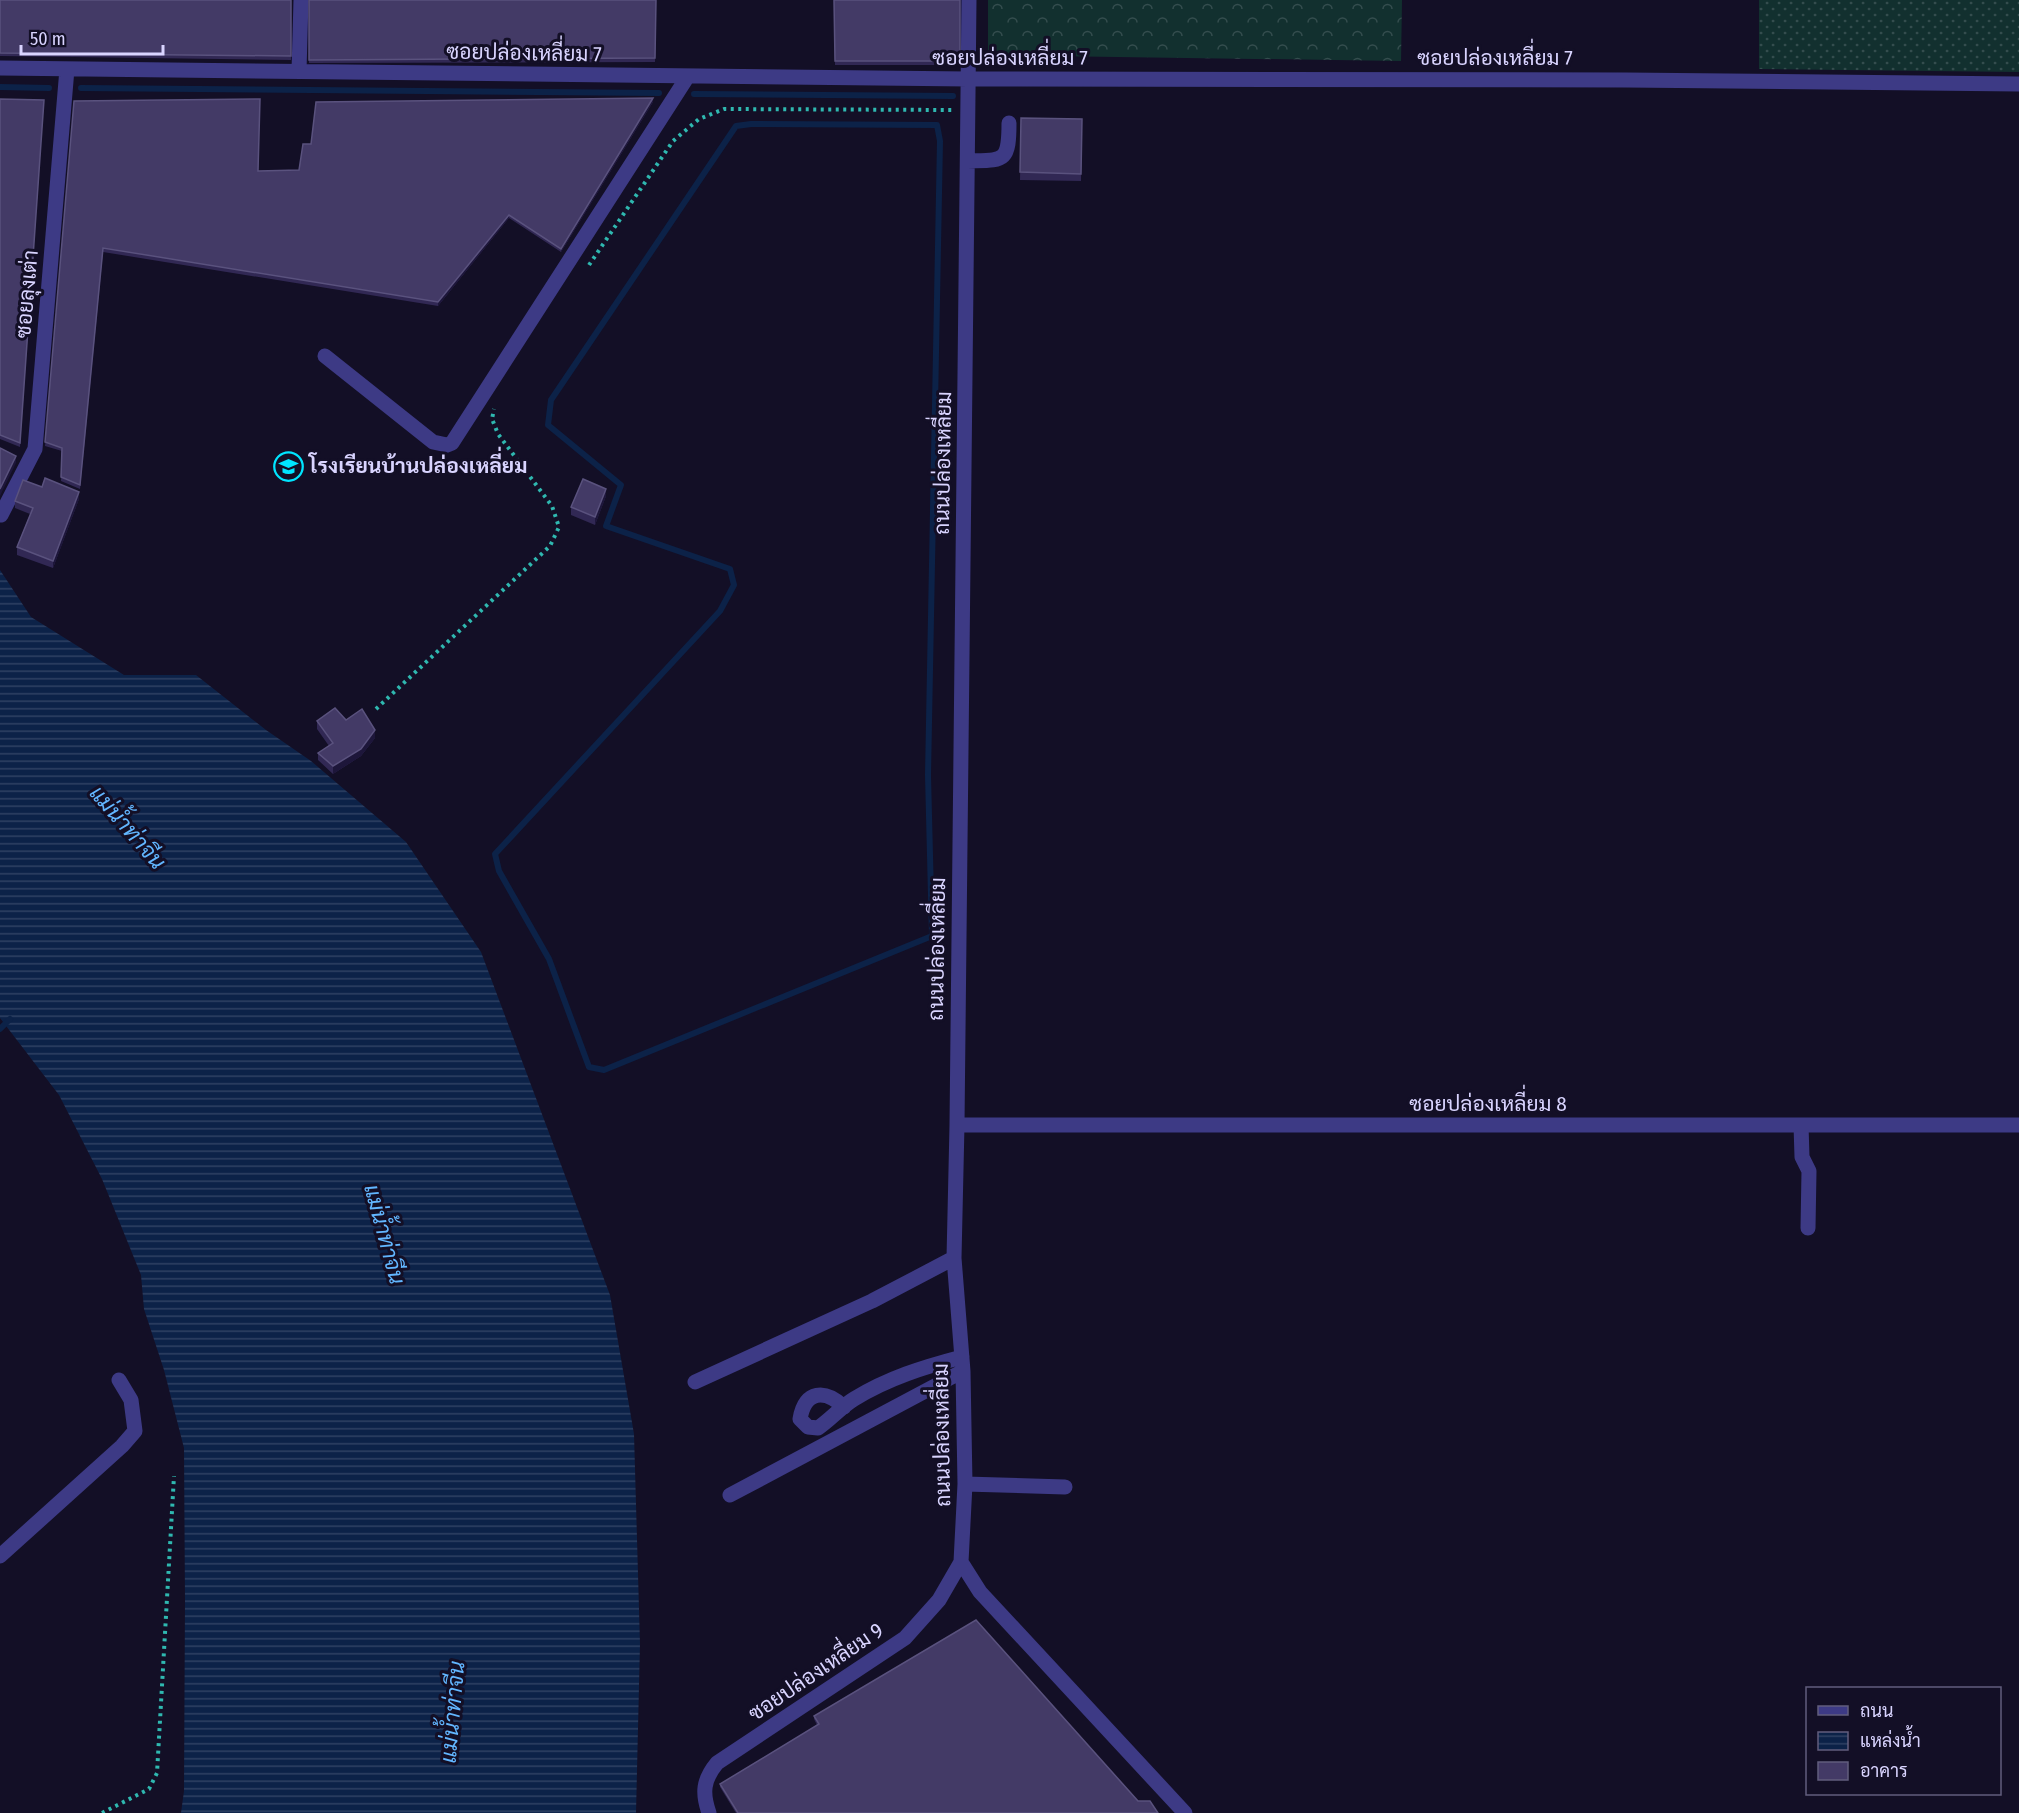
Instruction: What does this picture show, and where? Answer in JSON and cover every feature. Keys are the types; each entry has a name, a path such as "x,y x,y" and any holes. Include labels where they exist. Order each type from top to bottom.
{"street":[{"path":"299,71 300,0"},
{"name":"ถนนปล่องเหลี่ยม","path":"961,1562 965,1484 963,1364 954,1258 969,0"},
{"name":"ซอยปล่องเหลี่ยม 7","path":"0,68 968,79 1626,80 2019,84"},
{"name":"ซอยลุงเต่า","path":"1,515 35,449 67,69"},
{"path":"325,356 433,442 447,445 452,443 688,76"},
{"path":"968,161 996,160 1003,157 1009,148 1009,123"},
{"name":"ซอยปล่องเหลี่ยม 8","path":"957,1125 2019,1125"},
{"path":"1801,1125 1802,1157 1809,1170 1808,1228"},
{"path":"695,1382 872,1302 954,1258"},
{"path":"844,1407 853,1399 897,1377 963,1364"},
{"path":"730,1495 963,1364"},
{"path":"0,1556 122,1446 135,1431 131,1400 119,1380"},
{"path":"965,1484 1065,1487"},
{"path":"961,1562 980,1592 1185,1813"},
{"name":"ซอยปล่องเหลี่ยม 9","path":"709,1813 704,1797 704,1785 717,1763 905,1638 939,1600 961,1562"}],"path":[{"path":"588,267 673,141 699,119 724,109 968,111"},
{"path":"376,709 550,546 559,527 552,506 498,434 492,419 496,402"},
{"path":"102,1813 149,1789 158,1773 174,1476"}],"green space":[{"path":"988,0 1402,0 1401,61 988,55"},
{"path":"1759,0 2019,0 2019,72 1759,69"}],"water":[{"name":"แม่น้ำท่าจีน","path":"0,570 31,617 124,675 196,675 266,730 311,761 406,842 481,952 610,1295 634,1434 640,1644 636,1813 181,1813 184,1791 184,1448 164,1370 144,1309 141,1275 102,1179 59,1095 0,1018"}],"building":[{"path":"0,0 291,0 291,56 0,53"},
{"path":"309,0 656,0 655,58 309,60"},
{"path":"834,0 960,0 960,61 835,61"},
{"path":"653,98 561,249 509,215 438,302 103,248 80,485 61,477 62,448 45,442 74,101 260,99 258,171 299,170 303,144 311,144 316,102"},
{"path":"0,99 44,100 20,443 0,435"},
{"path":"1021,118 1082,119 1081,174 1020,172"},
{"path":"0,448 16,456 0,489"},
{"path":"45,478 79,492 53,561 17,547 33,508 15,501 23,480 42,487"},
{"path":"583,479 606,489 595,517 571,507"},
{"path":"335,708 346,720 362,709 375,730 361,749 333,766 318,753 333,743 317,721"},
{"path":"976,1620 1138,1801 1150,1801 1158,1813 738,1813 720,1784 819,1724 814,1716"}],"waterway":[{"path":"0,87 49,88"},
{"path":"81,88 659,93"},
{"path":"694,94 953,96"},
{"path":"751,124 937,125 940,141 928,775 932,936 604,1070 589,1067 549,959 499,871 495,854 720,611 734,585 730,569 606,526 621,485 548,425 551,400 736,126 751,124"},
{"path":"0,1029 10,1019"}],"place":[{"name":"โรงเรียนบ้านปล่องเหลี่ยม","path":"288,466"}]}
